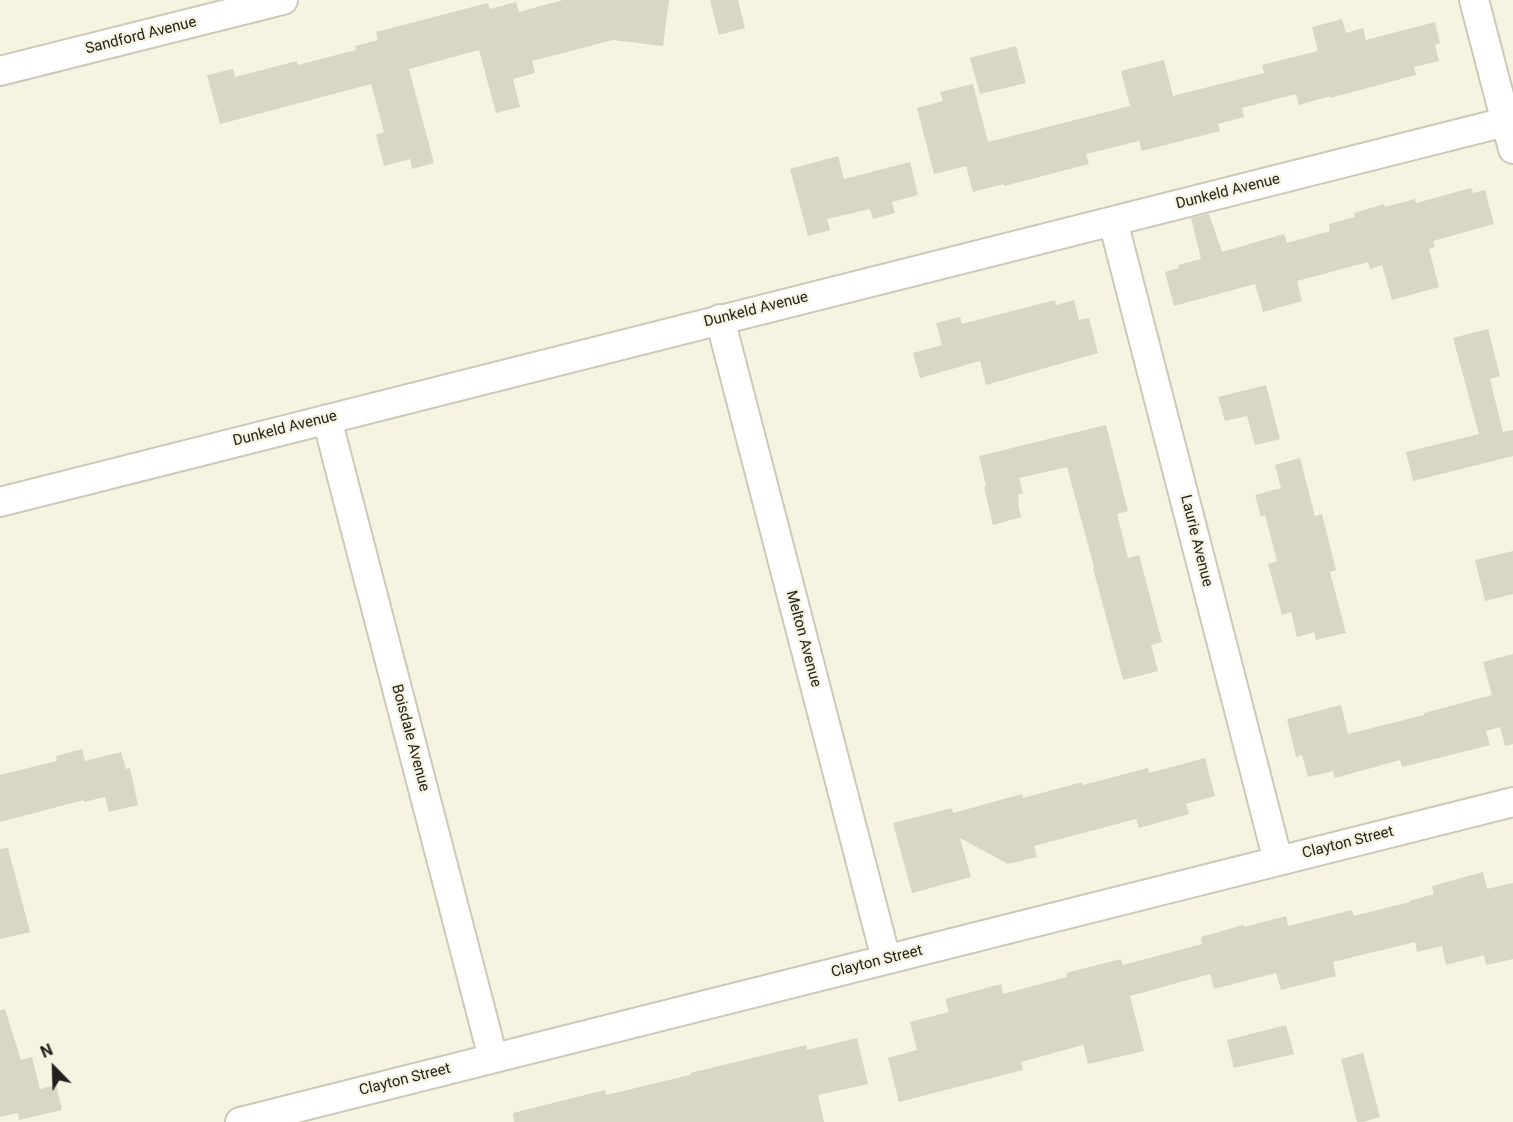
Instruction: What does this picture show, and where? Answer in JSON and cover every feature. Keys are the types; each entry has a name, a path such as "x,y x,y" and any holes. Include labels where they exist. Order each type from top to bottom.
{"street":[{"name":"Sandford Avenue","path":"0,71 283,0"},
{"path":"1474,0 1511,130"},
{"name":"Dunkeld Avenue","path":"0,502 1113,221 1511,130"},
{"name":"Laurie Avenue","path":"1113,221 1278,861"},
{"name":"Melton Avenue","path":"720,319 886,959"},
{"name":"Boisdale Avenue","path":"327,419 493,1058"},
{"name":"Clayton Street","path":"240,1122 1513,802"}],"building":[{"path":"563,0 669,0 663,46 613,40 532,61 535,73 513,79 520,107 496,113 479,50 409,69 434,163 412,169 410,159 384,166 376,135 384,132 371,84 220,124 207,75 233,69 235,77 297,61 298,65 356,50 355,46 378,40 376,32 488,3 490,9 516,2 519,12"},
{"path":"710,0 738,0 745,28 719,35"},
{"path":"1342,19 1346,33 1363,28 1366,40 1435,22 1440,43 1435,45 1439,61 1414,67 1416,75 1330,98 1330,96 1299,105 1296,94 1242,108 1244,117 1218,124 1220,131 1142,151 1139,141 1086,154 1089,164 1004,186 1003,184 973,192 966,166 934,174 917,108 943,101 940,92 973,84 988,142 1130,106 1121,71 1164,60 1173,96 1264,73 1262,65 1318,51 1312,27"},
{"path":"1016,46 1026,83 980,94 970,58"},
{"path":"838,156 844,179 910,162 918,195 892,202 895,213 873,219 870,209 827,219 830,230 808,236 790,169"},
{"path":"1471,188 1473,193 1485,190 1494,224 1433,241 1435,247 1429,249 1439,287 1392,300 1382,265 1370,269 1368,262 1297,281 1302,301 1263,312 1255,284 1174,306 1165,272 1179,268 1178,265 1201,259 1191,218 1209,214 1222,252 1284,234 1287,243 1330,231 1329,224 1355,217 1354,213 1384,204 1385,207 1415,199 1416,203"},
{"path":"1055,300 1056,305 1074,300 1079,320 1089,318 1098,353 986,385 980,361 920,378 913,353 942,345 936,323 960,317 962,324"},
{"path":"1488,329 1500,376 1490,379 1503,432 1513,430 1513,456 1413,481 1406,452 1479,434 1453,338"},
{"path":"1266,385 1280,439 1255,445 1247,416 1225,421 1218,397"},
{"path":"1106,425 1128,511 1117,514 1128,558 1139,555 1162,642 1151,645 1158,671 1123,680 1067,467 1019,478 1023,493 1018,495 1021,517 993,525 979,456"},
{"path":"1300,458 1315,516 1322,514 1336,570 1330,572 1346,633 1316,640 1314,632 1297,637 1291,612 1282,615 1268,564 1277,561 1265,515 1261,517 1255,495 1281,488 1275,465"},
{"path":"1513,551 1513,594 1485,601 1475,560"},
{"path":"1513,654 1513,744 1505,746 1500,727 1486,731 1490,745 1402,767 1400,760 1335,778 1333,771 1308,777 1302,755 1296,757 1287,719 1341,705 1348,734 1424,715 1424,713 1492,695 1483,662"},
{"path":"82,749 85,761 121,752 126,769 130,768 138,805 109,812 105,797 84,802 84,800 0,822 0,775 57,761 56,756"},
{"path":"1205,758 1215,796 1186,804 1189,814 1139,828 1136,819 1034,846 1037,857 1008,864 960,838 971,877 912,893 893,823 952,808 953,813 1022,794 1023,798 1148,768 1149,773"},
{"path":"8,848 30,932 0,939 0,849"},
{"path":"1483,872 1487,889 1513,883 1513,959 1486,965 1484,955 1446,965 1442,946 1417,952 1415,942 1333,962 1336,976 1281,990 1276,973 1214,989 1210,974 1130,996 1144,1051 1088,1064 1083,1045 1021,1062 1023,1070 899,1102 888,1058 917,1050 910,1022 949,1012 945,999 1001,984 1003,994 1067,977 1066,973 1121,959 1123,965 1202,944 1201,937 1286,916 1288,926 1352,910 1354,916 1434,894 1432,886"},
{"path":"5,1009 21,1060 32,1057 40,1089 56,1085 62,1110 19,1120 18,1113 0,1117 0,1010"},
{"path":"1286,1025 1294,1054 1234,1068 1227,1040"},
{"path":"857,1038 868,1084 818,1095 824,1122 514,1122 513,1113 605,1090 606,1095 806,1045 807,1050"},
{"path":"1363,1053 1380,1117 1357,1122 1341,1059"}]}
